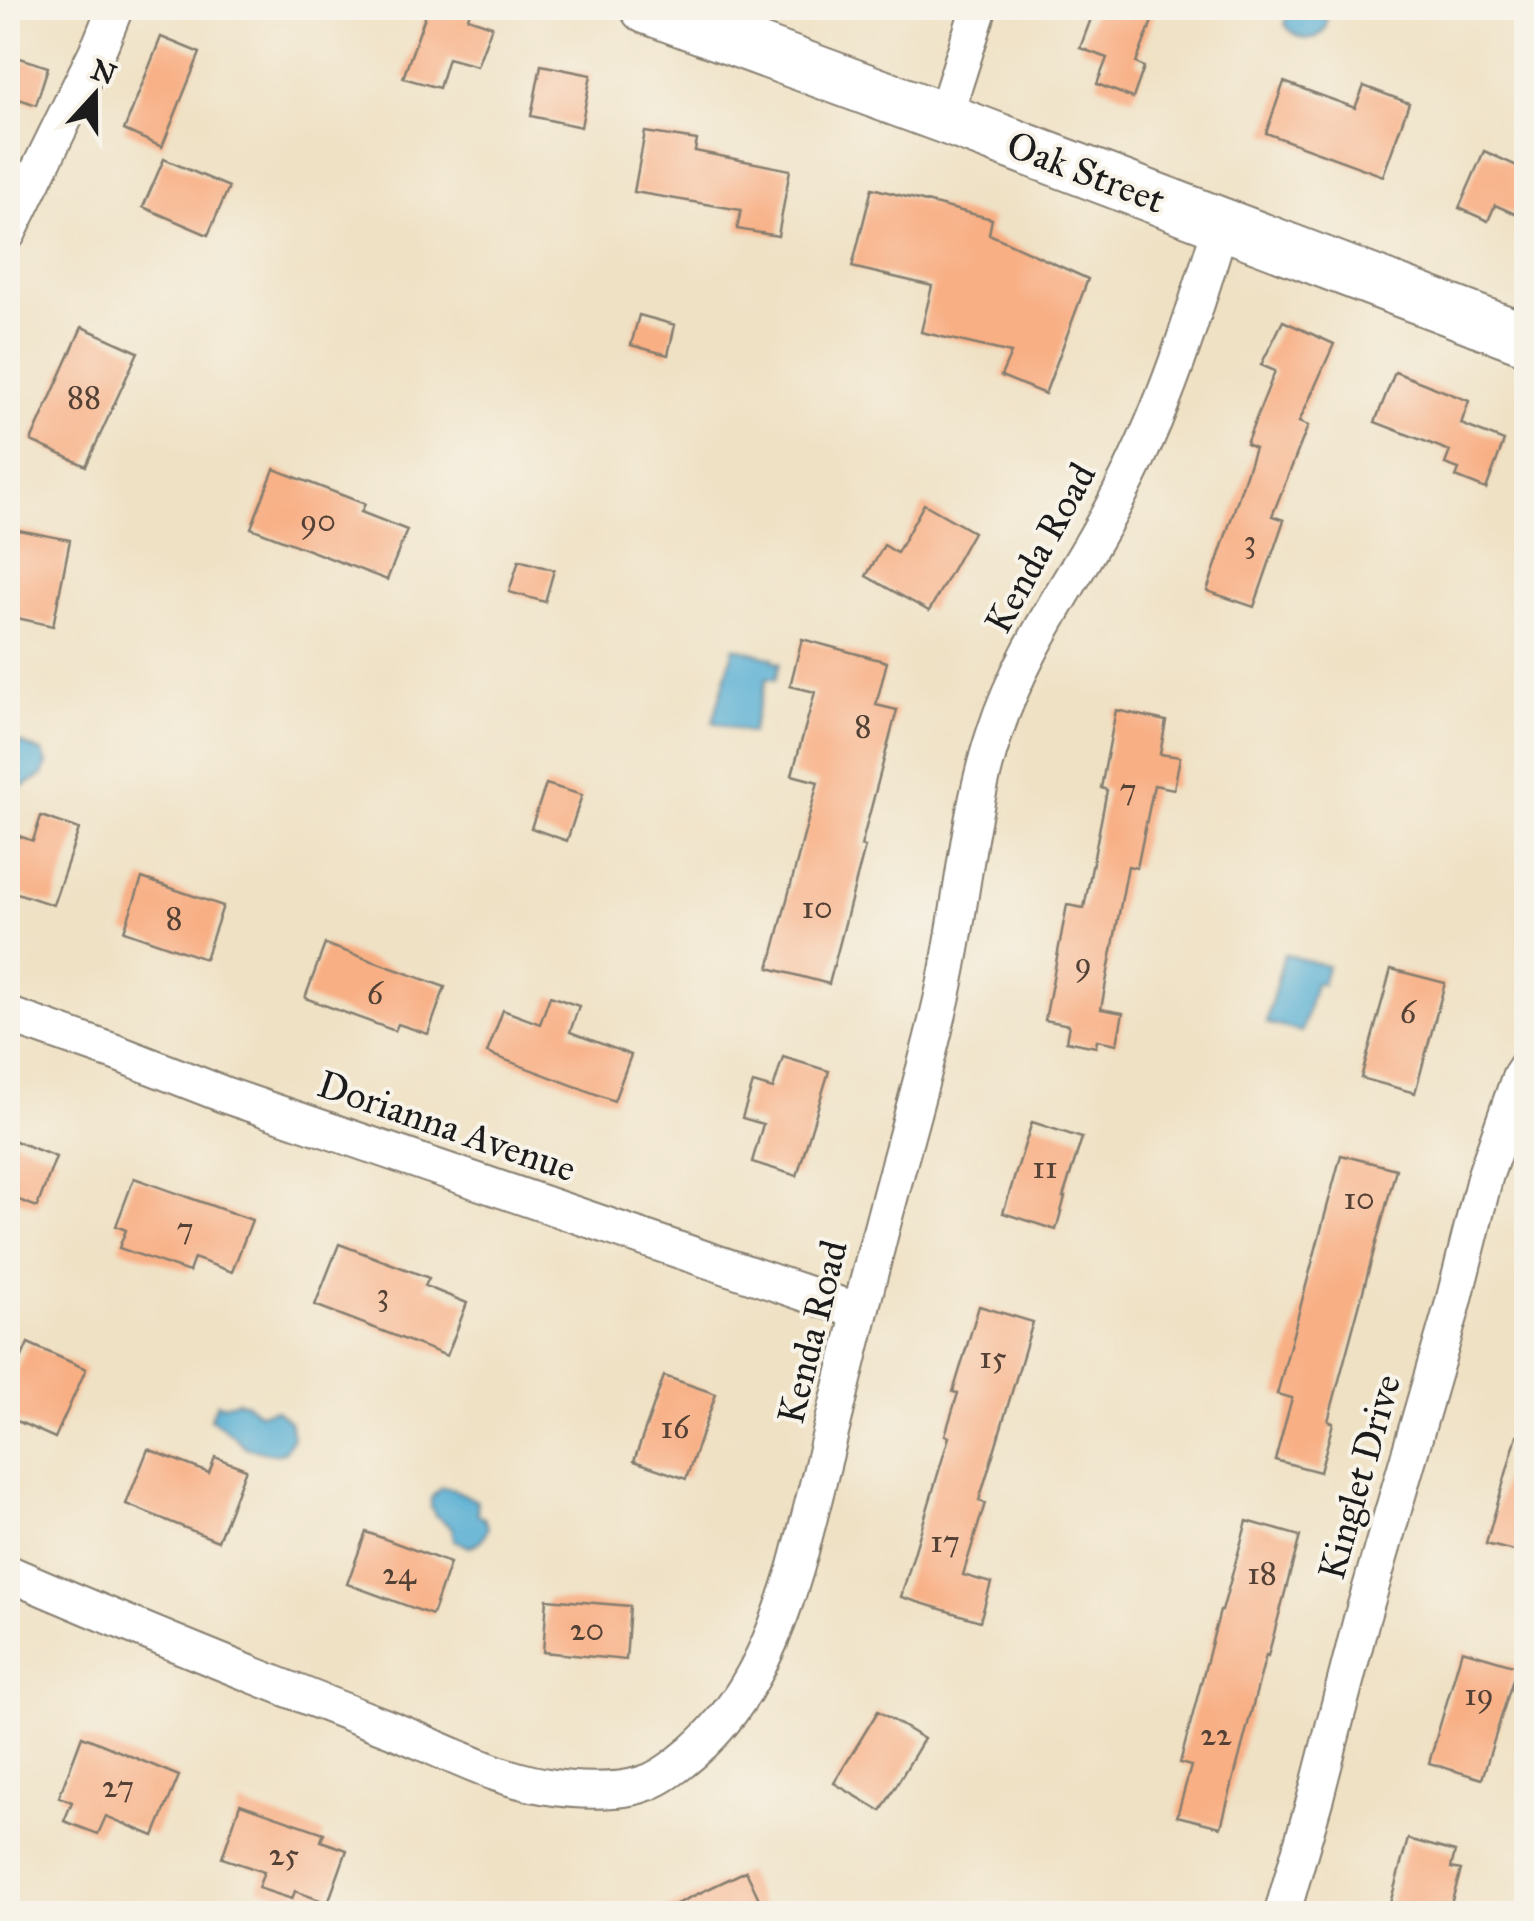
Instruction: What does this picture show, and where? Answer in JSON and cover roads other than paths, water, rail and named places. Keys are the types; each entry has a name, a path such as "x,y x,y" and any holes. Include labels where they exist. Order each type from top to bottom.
{"street":[{"path":"8,233 114,8"},
{"name":"Oak Street","path":"646,8 1526,339"},
{"path":"944,118 980,8"},
{"name":"Kenda Road","path":"8,1574 496,1774 547,1787 613,1790 644,1784 671,1770 718,1727 758,1669 780,1620 796,1568 932,1044 966,852 996,728 1046,622 1138,456 1177,365 1220,224"},
{"name":"Dorianna Avenue","path":"8,1015 225,1095 860,1312"},
{"name":"Kinglet Drive","path":"1282,1914 1361,1621 1452,1308 1485,1176 1526,1067"}],"water":[{"path":"1287,8 1326,8 1327,19 1321,34 1308,39 1292,32 1285,24"},
{"path":"734,647 780,663 775,680 767,678 751,733 713,722"},
{"path":"8,737 43,753 47,763 43,775 24,786 8,778"},
{"path":"1284,954 1327,966 1322,984 1315,983 1302,1032 1266,1023"},
{"path":"237,1401 259,1413 275,1410 290,1421 293,1437 284,1452 273,1454 245,1447 210,1419 217,1403"},
{"path":"441,1487 477,1501 478,1515 488,1527 483,1537 469,1547 454,1540 452,1528 431,1507 431,1498"}]}
